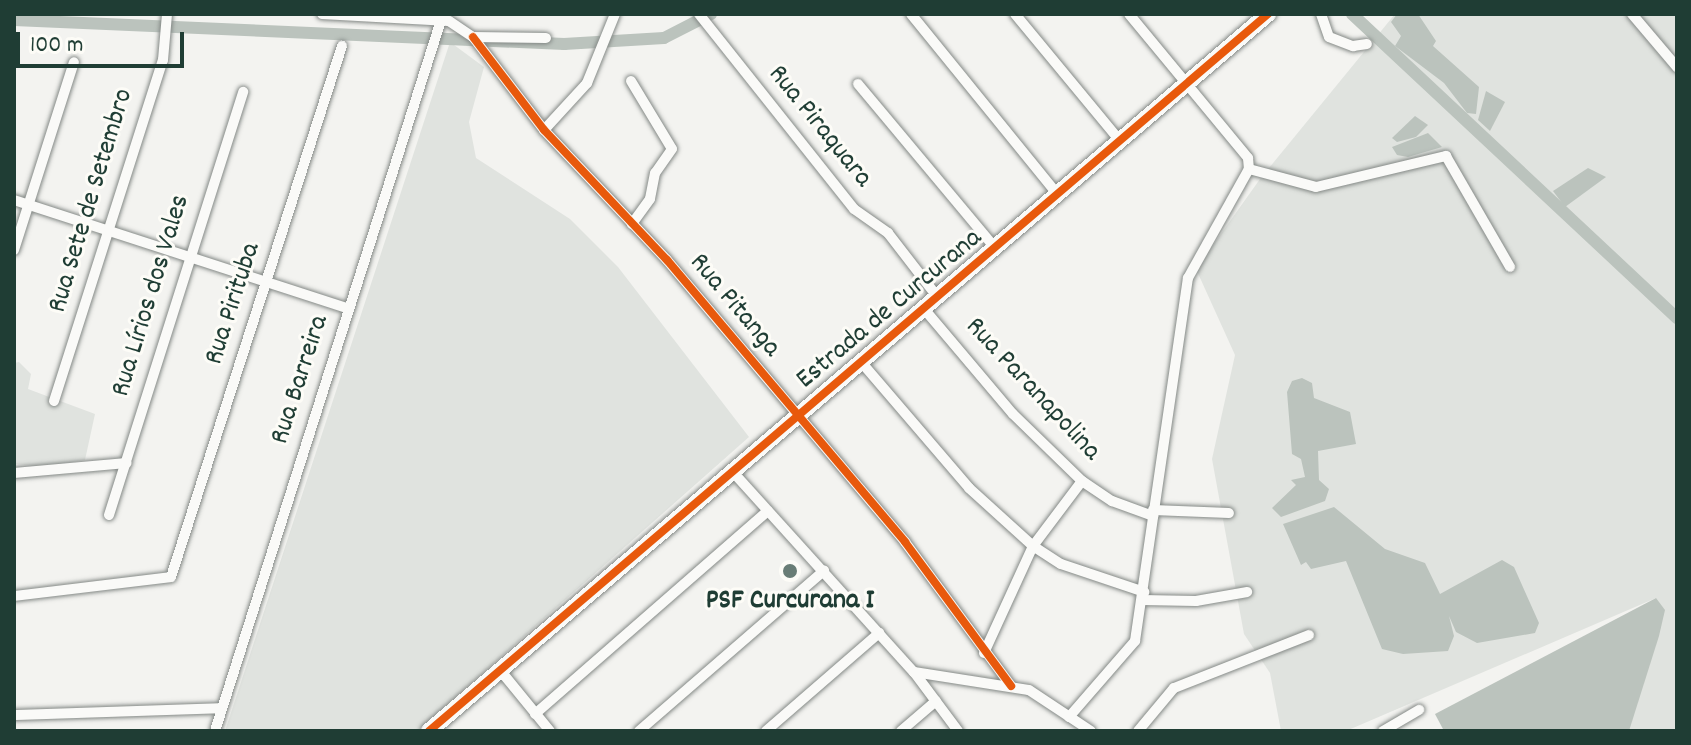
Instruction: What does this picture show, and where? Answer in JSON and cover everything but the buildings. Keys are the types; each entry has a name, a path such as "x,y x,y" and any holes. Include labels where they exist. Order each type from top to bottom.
{"main road":[{"name":"Estrada de Curcurana","path":"429,731 1268,14"}],"street":[{"name":"Rua Sete de Setembro","path":"54,401 163,60 167,14"},
{"path":"322,14 458,23 473,37 546,38"},
{"path":"544,130 587,83 615,14"},
{"name":"Rua Piraquara","path":"699,14 854,209 888,233 932,304"},
{"path":"911,14 1058,195"},
{"path":"1015,14 1121,142"},
{"path":"1069,717 1135,641 1188,278 1249,169 1248,158 1129,14"},
{"path":"1321,14 1329,37 1353,46 1367,44"},
{"path":"1632,14 1677,67"},
{"name":"Rua Barreira","path":"215,731 441,21"},
{"name":"Rua Pitanga","path":"473,37 544,130 632,224 799,416 943,590 984,653 1011,686"},
{"name":"Rua Pirituba","path":"14,596 171,577 342,46"},
{"path":"14,250 74,62"},
{"path":"631,81 672,149 655,173 650,199 632,224"},
{"path":"858,84 996,249"},
{"name":"Rua Lírios dos Vales","path":"109,515 187,256 243,92"},
{"path":"1249,169 1316,187 1446,156 1510,267"},
{"path":"14,200 349,309"},
{"name":"Rua Paranapolina","path":"932,304 1013,414 1082,481 1112,501 1153,513 1229,513"},
{"path":"862,363 969,488 1033,546 1061,564 1143,596 1196,601 1247,592"},
{"path":"14,473 127,463"},
{"path":"733,472 914,672 958,731"},
{"path":"984,653 1033,546 1082,481"},
{"path":"535,714 768,511"},
{"path":"639,731 824,571"},
{"path":"766,731 879,633"},
{"path":"1138,731 1174,688 1309,635"},
{"path":"500,670 550,731"},
{"path":"914,672 1011,686 1044,697 1091,731"},
{"path":"901,731 936,701"},
{"path":"14,715 222,708"},
{"path":"1383,731 1419,710"}],"shaded area":[{"path":"1395,14 1677,14 1677,731 1628,731 1656,598 1346,731 1281,731 1270,673 1244,634 1212,459 1235,355 1196,269 1260,179"},
{"path":"1397,14 1418,14 1436,41 1433,46 1479,87 1476,114 1467,113 1444,83 1395,46 1401,36 1391,22"},
{"path":"450,42 484,67 469,122 476,158 570,219 618,267 749,437 417,731 225,731"},
{"path":"1486,91 1505,102 1490,131 1478,120"},
{"path":"1415,116 1428,125 1416,137 1397,142 1392,138"},
{"path":"1428,133 1442,147 1408,157 1397,155 1392,147"},
{"path":"1588,168 1606,177 1565,207 1553,191"},
{"path":"19,362 31,374 28,389 95,414 85,460 43,467 15,464 14,363"},
{"path":"1302,378 1312,383 1314,398 1350,412 1356,444 1318,451 1319,480 1329,489 1325,501 1281,517 1272,508 1296,485 1291,480 1305,477 1301,459 1292,454 1287,392 1292,381"},
{"path":"1334,507 1385,549 1425,563 1440,594 1502,560 1514,567 1539,623 1535,633 1477,643 1456,632 1449,616 1454,636 1448,651 1403,654 1382,649 1346,561 1311,569 1306,562 1301,565 1283,524"},
{"path":"1656,598 1665,610 1629,731 1444,731 1435,714"}],"waterway":[{"path":"14,20 564,44 664,38 711,14"},
{"path":"1352,14 1677,318"}],"cycle path":[{"path":"429,731 1268,14"},
{"path":"473,37 544,130 667,260 905,542 1011,686"}],"place":[{"name":"PSF Curcurana I","path":"790,571"}]}
